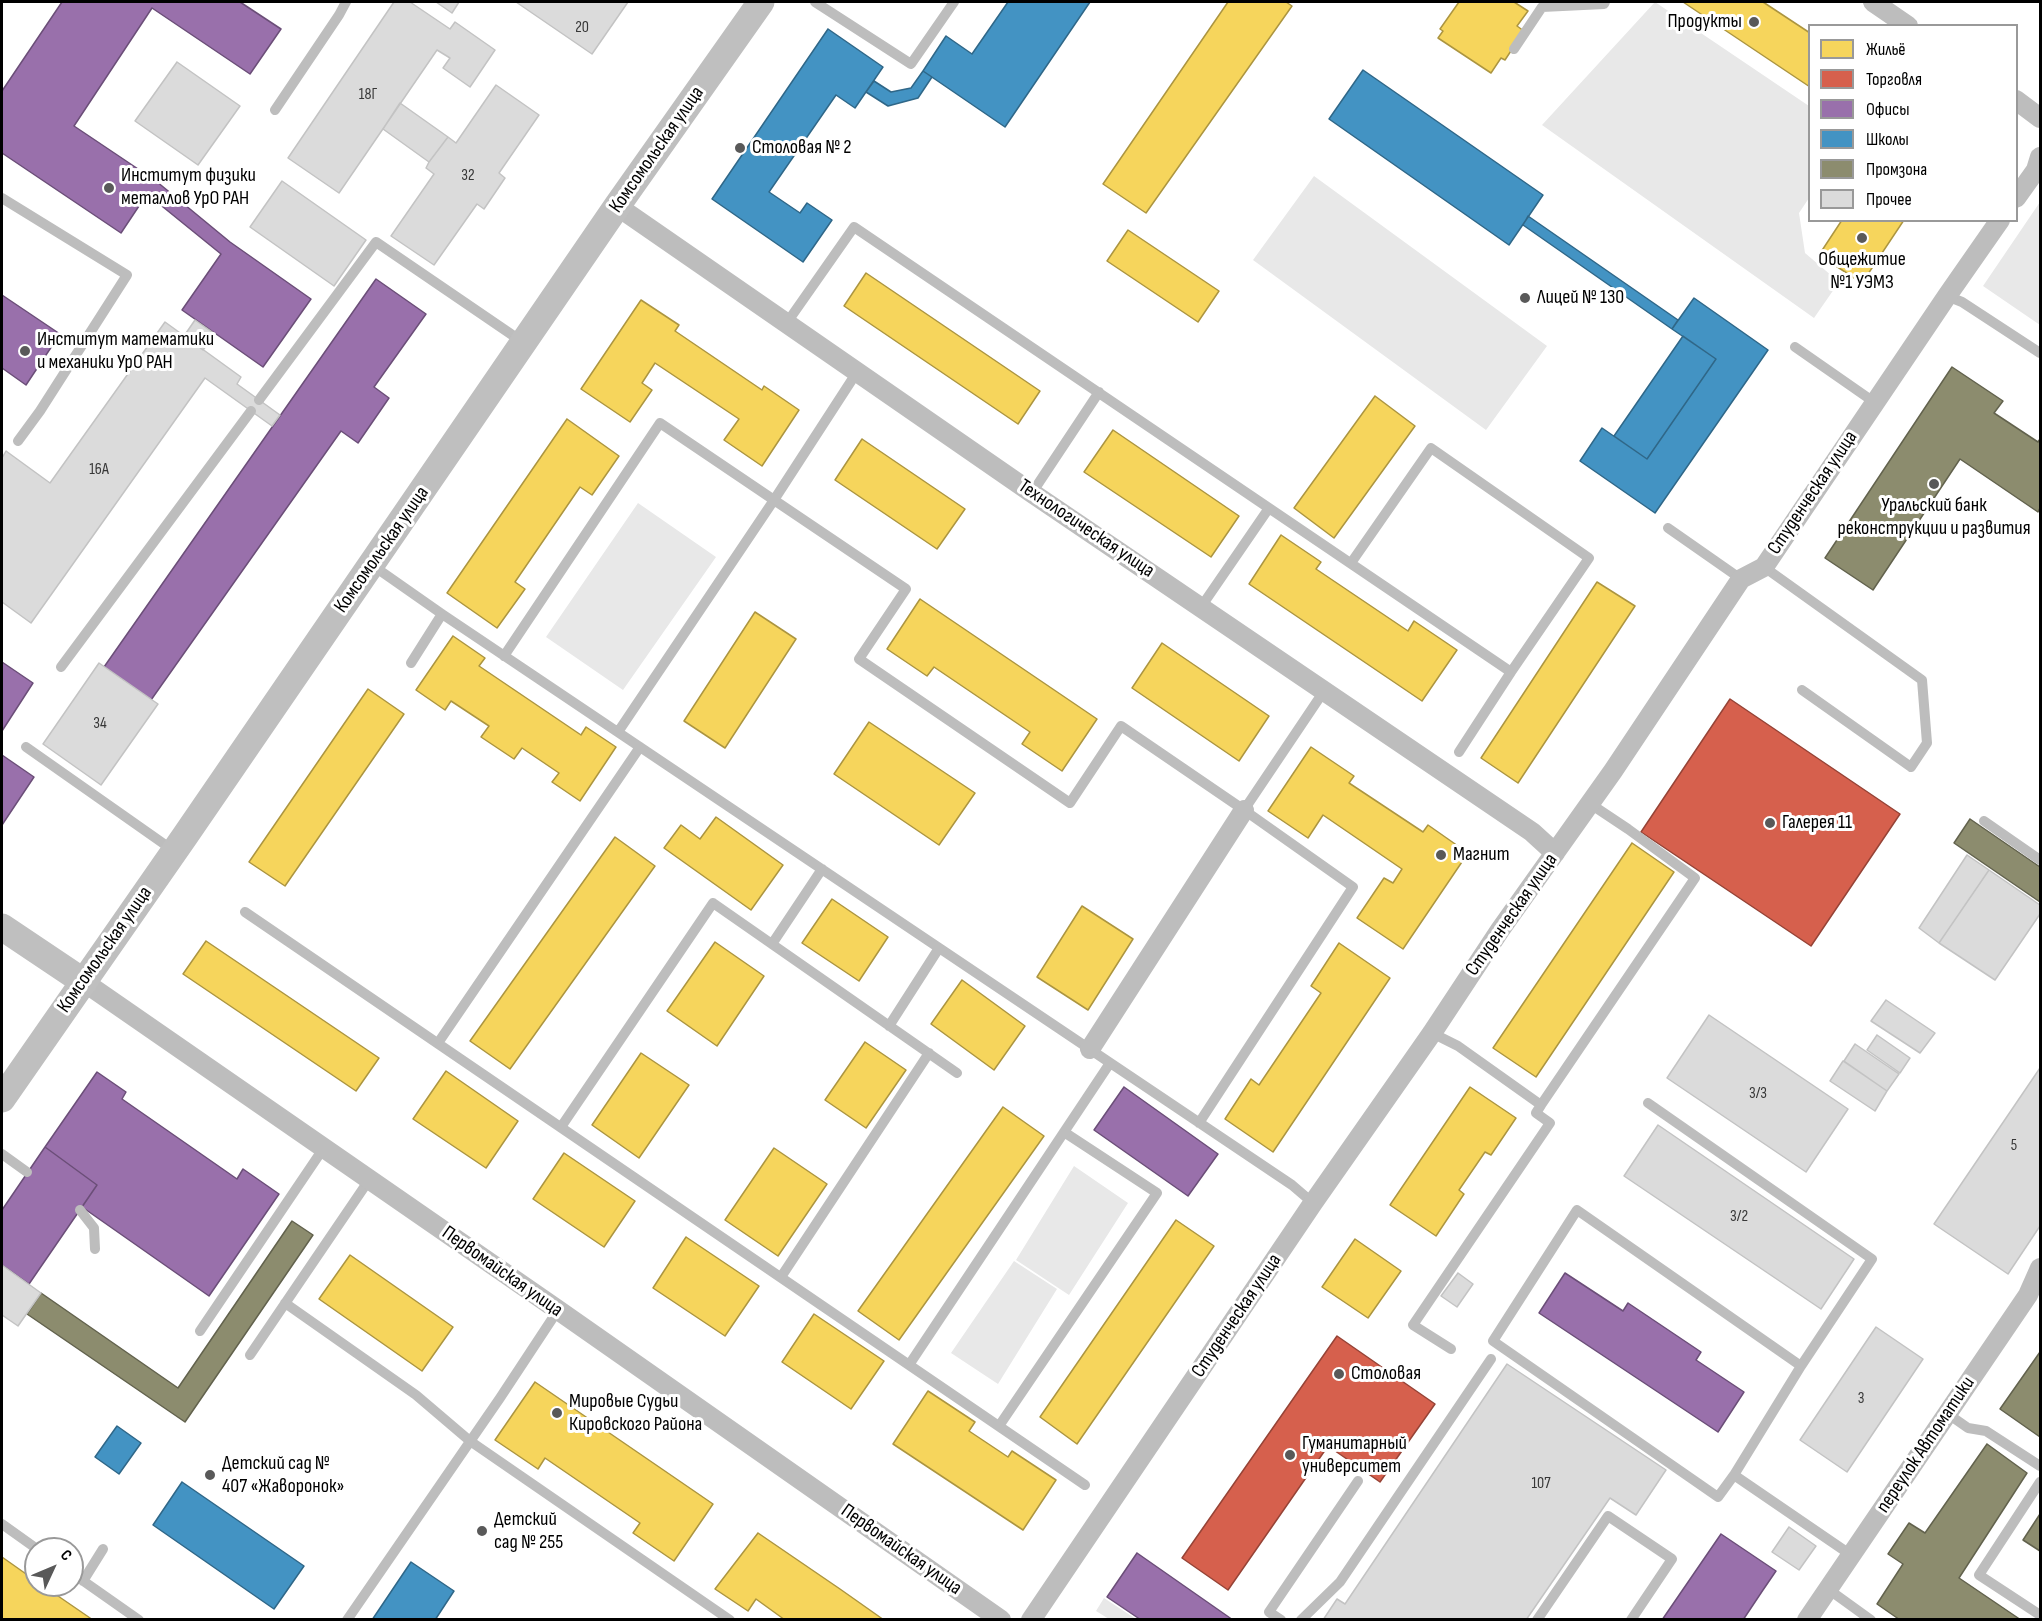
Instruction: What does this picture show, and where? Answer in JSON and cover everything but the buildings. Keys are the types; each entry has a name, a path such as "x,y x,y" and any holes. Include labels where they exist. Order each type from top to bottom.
{"main road":[{"name":"Комсомольская улица","path":"2,1099 372,565 617,206 761,2"},
{"name":"Первомайская улица","path":"2,927 84,982"}],"street":[{"path":"1873,2 1905,24"},
{"path":"2018,102 2040,118"},
{"path":"2018,195 2036,170 2040,157"},
{"name":"Технологическая улица","path":"617,206 1032,493 1532,832 1555,853"},
{"name":"Студенческая улица","path":"1030,1620 1500,930 1613,771 1741,579 1764,567 1874,402 1999,222"},
{"path":"1090,1049 1244,810"},
{"name":"Первомайская улица","path":"84,982 1001,1620"},
{"name":"переулок Автоматики","path":"1807,1620 2028,1294 2040,1268"}],"lane":[{"path":"275,110 346,2"},
{"path":"815,2 911,64 954,2"},
{"path":"1514,49 1542,7 1604,4 1605,2"},
{"path":"2,198 127,275 40,411 18,441"},
{"path":"786,324 854,227 1511,672"},
{"path":"259,400 376,242 524,343"},
{"path":"1947,296 1962,302 2040,353"},
{"path":"1795,346 1874,402"},
{"path":"618,732 857,372"},
{"path":"1032,493 1099,392"},
{"path":"61,667 251,411"},
{"path":"504,656 660,423 906,589 859,660 1070,803 1121,726 1353,887 1199,1123"},
{"path":"1351,563 1431,448 1589,558 1459,752"},
{"path":"1200,607 1269,508"},
{"path":"1668,528 1741,579"},
{"path":"372,565 1292,1185 1313,1203"},
{"path":"1764,567 1922,680 1927,743 1911,767 1802,690"},
{"path":"411,663 442,614"},
{"path":"1244,810 1324,691"},
{"path":"26,747 175,851"},
{"path":"438,1043 640,747"},
{"path":"1451,1349 1413,1325 1550,1123 1536,1113 1541,1105 1695,878 1589,803"},
{"path":"1984,821 2040,860"},
{"path":"772,944 822,869"},
{"path":"561,1127 713,903 957,1073"},
{"path":"245,912 1085,1485"},
{"path":"889,1026 939,948"},
{"path":"1432,1033 1458,1046 1541,1105"},
{"path":"781,1277 929,1053"},
{"path":"909,1365 1110,1063"},
{"path":"1648,1103 1872,1259 1801,1366 1734,1475 1718,1497 1493,1341 1577,1210 1801,1366"},
{"path":"999,1426 1157,1193 1064,1132"},
{"path":"200,1331 323,1149"},
{"path":"2,1154 27,1172"},
{"path":"250,1355 369,1180"},
{"path":"80,1210 94,1228 95,1248"},
{"path":"285,1303 416,1395 470,1441 725,1618"},
{"path":"347,1620 558,1310"},
{"path":"1301,1620 1340,1582 1491,1359"},
{"path":"1948,1414 1968,1428 1986,1431 2040,1466"},
{"path":"1734,1475 1851,1555"},
{"path":"1281,1620 1269,1612 1358,1481"},
{"path":"2040,1482 1979,1575 2040,1615"},
{"path":"1537,1620 1608,1516 1672,1559 1631,1620"},
{"path":"2,1524 24,1540"},
{"path":"84,1579 103,1550"},
{"path":"84,1582 139,1620"},
{"path":"1827,1589 1871,1620"}],"shaded area":[{"path":"1655,2 1808,105 1808,200 1799,213 1805,253 1839,282 1814,318 1542,125"},
{"path":"1314,176 1547,346 1486,430 1253,260"},
{"path":"2040,202 2040,325 1983,286"},
{"path":"638,503 716,557 623,690 546,637"},
{"path":"1074,1166 1128,1203 1069,1295 1016,1260"},
{"path":"1014,1261 1057,1289 998,1384 951,1353"},
{"path":"1104,1598 1136,1619 1109,1619 1096,1611"}],"place":[{"name":"Продукты","path":"1754,22"},
{"name":"Столовая № 2","path":"740,148"},
{"name":"Институт физики металлов УрО РАН","path":"109,188"},
{"name":"Общежитие №1 УЭМЗ","path":"1862,238"},
{"name":"Лицей № 130","path":"1525,298"},
{"name":"Институт математики и механики УрО РАН","path":"25,351"},
{"name":"Уральский банк реконструкции и развития","path":"1934,484"},
{"name":"Галерея 11","path":"1770,823"},
{"name":"Магнит","path":"1441,855"},
{"name":"Столовая","path":"1339,1374"},
{"name":"Мировые Судьи Кировского Района","path":"557,1413"},
{"name":"Гуманитарный университет","path":"1290,1455"},
{"name":"Детский сад № 407 «Жаворонок»","path":"210,1475"},
{"name":"Детский сад № 255","path":"482,1531"}]}
